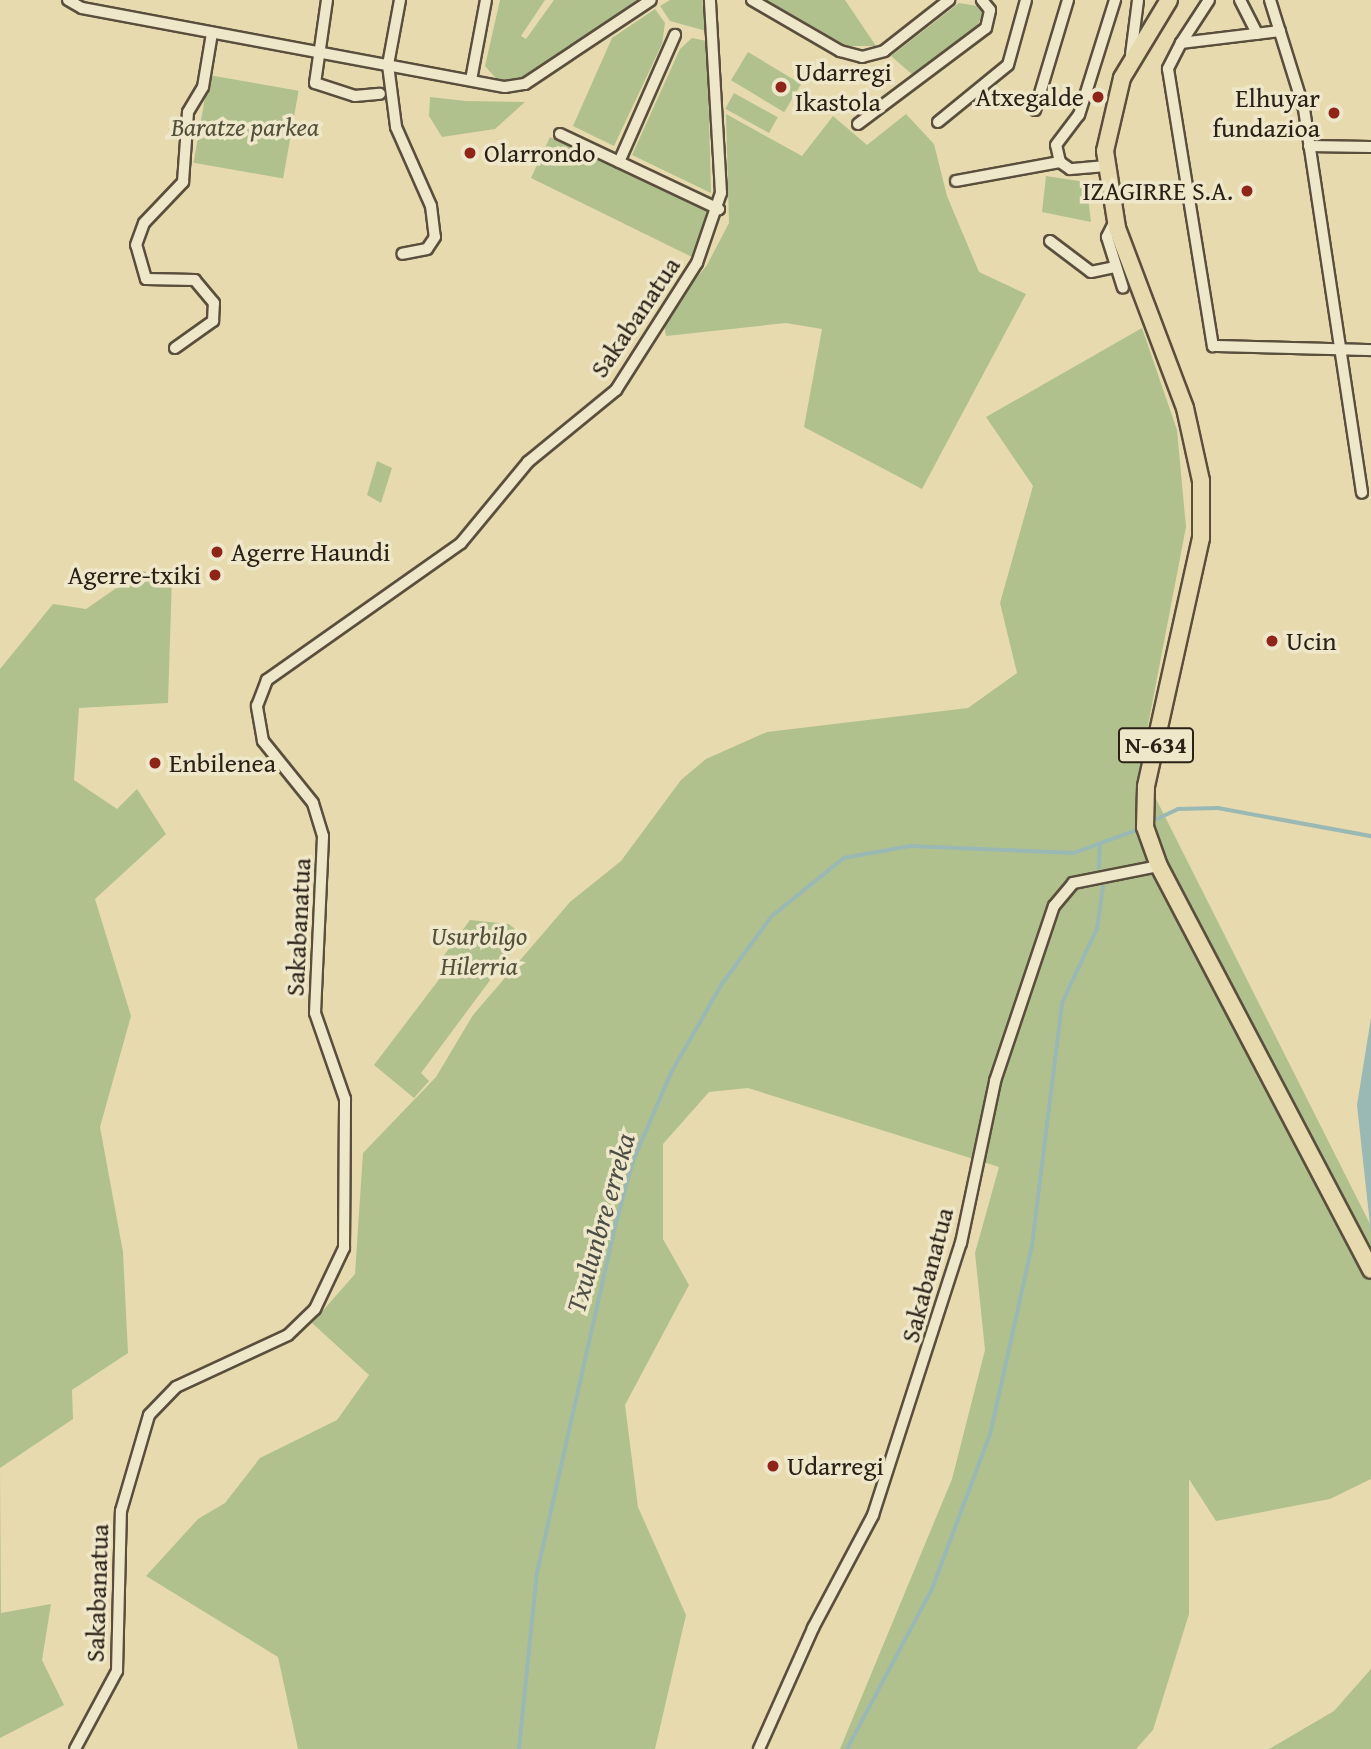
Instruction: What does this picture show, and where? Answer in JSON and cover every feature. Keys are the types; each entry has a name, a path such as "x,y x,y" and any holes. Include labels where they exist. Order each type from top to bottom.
{"highway":[{"name":"N-634","path":"1169,0 1128,66 1109,121 1106,166 1115,221 1185,408 1201,481 1201,538 1145,797 1147,838 1371,1270"}],"street":[{"path":"68,0 212,33 505,87 525,84 651,0"},
{"path":"327,0 317,51 316,83 355,96 380,94"},
{"path":"400,0 388,65 401,150 434,222 433,244 402,254"},
{"path":"471,80 486,0"},
{"path":"561,134 719,209 712,0"},
{"path":"752,0 847,54 877,54 948,0"},
{"path":"858,124 986,28 990,10 982,0"},
{"path":"938,122 1008,65 1026,0"},
{"path":"1035,110 1068,0"},
{"path":"1060,162 1058,140 1079,115 1115,0"},
{"path":"1128,66 1138,0"},
{"path":"1209,0 1181,43 1168,69 1213,346 1371,350"},
{"path":"1240,0 1257,34"},
{"path":"1270,0 1309,146 1362,493"},
{"path":"1181,43 1280,31"},
{"path":"175,348 213,321 214,303 195,279 146,279 136,245 144,223 183,182 188,112 203,87 212,33"},
{"path":"619,162 676,35"},
{"path":"1309,146 1371,147"},
{"path":"956,181 1060,162 1076,171 1106,166"},
{"name":"Sakabanatua","path":"75,1749 117,1671 121,1511 149,1415 176,1387 288,1335 315,1309 344,1248 345,1099 315,1013 323,836 313,803 263,741 257,706 267,680 484,522 528,462 616,390 708,242 719,209"},
{"path":"1115,221 1107,237 1123,288"},
{"path":"1050,241 1091,272 1102,275 1115,267"},
{"name":"Sakabanatua","path":"759,1749 878,1502 961,1243 995,1081 1054,906 1073,883 1160,866"}],"green space":[{"path":"500,0 545,0 521,36 526,39 554,0 637,0 520,80 501,84 485,66"},
{"path":"670,0 702,0 706,31 670,21 660,6"},
{"path":"767,0 845,0 876,46 847,46"},
{"path":"959,3 977,6 983,14 976,28 914,76 891,56"},
{"path":"655,9 665,23 662,44 614,146 573,126 612,38"},
{"path":"692,38 707,41 711,193 632,155 680,49"},
{"path":"748,52 801,84 784,112 731,80"},
{"name":"Baratze parkea","path":"209,75 299,91 283,178 194,163"},
{"path":"734,93 778,117 769,133 725,109"},
{"path":"430,97 466,101 525,102 495,129 442,137 429,116"},
{"path":"726,114 802,156 833,116 867,145 906,114 934,144 947,196 979,272 1026,294 922,489 804,427 822,329 786,323 666,336 663,320 707,265 729,223"},
{"path":"550,137 706,211 704,238 692,257 531,178"},
{"path":"1046,176 1086,182 1091,222 1042,212"},
{"path":"1142,328 1177,430 1186,527 1140,767 1371,1226 1371,1479 1330,1499 1216,1521 1189,1479 1189,1614 1153,1730 1136,1749 840,1749 952,1479 985,1350 975,1253 999,1167 748,1088 709,1092 663,1144 663,1239 689,1285 625,1405 638,1507 686,1615 655,1749 298,1749 278,1657 146,1576 198,1519 225,1503 260,1458 337,1420 369,1375 312,1323 355,1274 363,1153 436,1077 473,1015 570,902 621,861 681,780 706,759 767,732 968,708 1017,673 1000,603 1033,486 986,417"},
{"path":"377,461 392,468 381,503 367,495"},
{"path":"141,571 172,577 168,703 79,708 74,780 117,809 137,789 166,834 95,899 131,1016 100,1127 123,1252 128,1353 72,1390 73,1419 0,1468 0,669 53,604 86,609"},
{"name":"Usurbilgo Hilerria","path":"470,920 509,924 523,936 421,1073 429,1081 414,1098 374,1065 450,965 442,958"},
{"path":"0,1468 1,1613 51,1604 42,1660 64,1705 0,1738"},
{"path":"1371,1669 1371,1749 1269,1749 1334,1711"}],"water":[{"path":"1371,1018 1371,1234 1357,1105"}],"waterway":[{"name":"Txulunbre erreka","path":"1157,819 1178,809 1218,808 1371,836"},
{"name":"Txulunbre erreka","path":"519,1749 537,1573 614,1230 633,1161 671,1073 722,984 772,916 844,858 910,846 1074,853 1137,830"},
{"path":"1099,868 1100,844"},
{"path":"847,1749 932,1589 990,1435 1032,1245 1062,1003 1097,929 1103,887"}],"place":[{"name":"Udarregi Ikastola","path":"781,87"},
{"name":"Atxegalde","path":"1098,97"},
{"name":"Elhuyar fundazioa","path":"1334,113"},
{"name":"Olarrondo","path":"470,153"},
{"name":"IZAGIRRE S.A.","path":"1247,191"},
{"name":"Agerre Haundi","path":"217,552"},
{"name":"Agerre-txiki","path":"215,575"},
{"name":"Ucin","path":"1272,641"},
{"name":"Enbilenea","path":"155,763"},
{"name":"Udarregi","path":"773,1466"}]}
